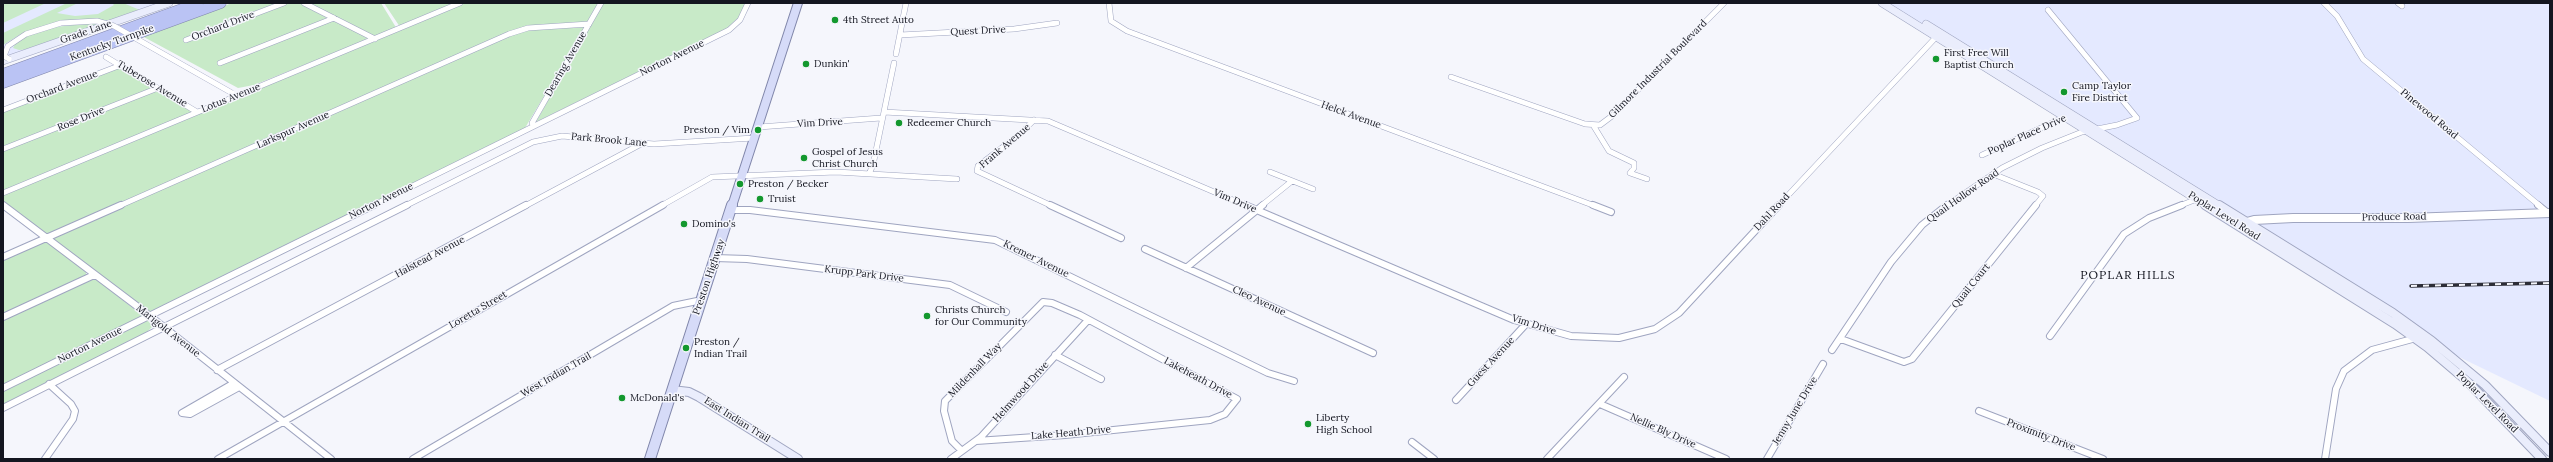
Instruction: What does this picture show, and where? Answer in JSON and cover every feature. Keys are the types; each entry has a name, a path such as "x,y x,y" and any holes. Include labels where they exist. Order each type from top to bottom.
{"highway":[{"path":"3,74 198,3"},
{"name":"Kentucky Turnpike","path":"3,83 221,3"}],"main road":[{"name":"Grade Lane","path":"6,60 169,3"},
{"name":"Preston Highway","path":"650,459 798,3"},
{"name":"Poplar Level Road","path":"1882,3 1938,35 2069,116 2096,129 2364,295 2425,336 2458,362 2506,405 2550,452"},
{"name":"Poplar Level Road","path":"1891,3 1938,35"},
{"name":"Poplar Level Road","path":"2069,116 2088,131 2372,308 2414,338 2450,366 2492,405 2542,459"},
{"name":"East Indian Trail","path":"672,390 689,392 699,396 798,459"},
{"path":"2492,405 2506,405"}],"street":[{"name":"Orchard Drive","path":"186,40 284,3"},
{"path":"304,3 374,39"},
{"path":"455,3 460,3"},
{"name":"Lotus Avenue","path":"3,193 197,112 234,94 374,39 460,3"},
{"name":"Dearing Avenue","path":"534,126 532,124 601,3"},
{"name":"Norton Avenue","path":"3,388 729,30 740,20 748,3"},
{"path":"896,54 906,3"},
{"name":"Helck Avenue","path":"1109,3 1111,21 1127,31 1611,212"},
{"name":"Gilmore Industrial Boulevard","path":"1593,125 1602,124 1610,118 1724,3"},
{"name":"Pinewood Road","path":"2324,3 2337,16 2352,45 2363,59 2549,213"},
{"name":"Quail Hollow Road","path":"1841,339 1878,279 1922,225 1992,174 2050,144 2088,131 2133,121 2137,116 2048,10"},
{"path":"220,63 334,18"},
{"path":"6,60 4,52 8,46 26,34 61,23 97,21 114,26 234,94"},
{"name":"Quest Drive","path":"900,35 1014,29 1057,23"},
{"name":"Larkspur Avenue","path":"3,257 509,34 528,28 589,24"},
{"name":"Dahl Road","path":"1575,336 1605,338 1631,336 1655,329 1672,319 1938,35"},
{"name":"Tuberose Avenue","path":"106,57 197,112"},
{"path":"869,174 874,165 894,63"},
{"name":"Orchard Avenue","path":"3,110 120,65"},
{"path":"1451,77 1593,125 1609,151 1634,163 1634,168 1630,173 1647,179"},
{"name":"Rose Drive","path":"3,149 158,88"},
{"name":"Vim Drive","path":"759,126 883,115 1034,120 1055,124 1526,324 1575,336"},
{"name":"Poplar Place Drive","path":"1982,155 2069,116"},
{"name":"Frank Avenue","path":"1034,120 1019,135 978,166 979,172 1121,238"},
{"name":"Park Brook Lane","path":"515,150 533,142 562,136 643,144 754,138"},
{"name":"Halstead Avenue","path":"217,370 643,144"},
{"name":"Norton Avenue","path":"3,408 515,150"},
{"name":"Loretta Street","path":"218,459 702,182 718,176 836,172 957,179"},
{"path":"1270,172 1313,189"},
{"name":"Quail Court","path":"1841,339 1904,362 1912,359 2043,196 2038,192 1992,174"},
{"path":"1186,268 1292,181"},
{"path":"2050,336 2124,234 2149,218 2197,199"},
{"name":"Marigold Avenue","path":"3,205 149,316 331,459"},
{"name":"Kremer Avenue","path":"732,210 750,210 996,240 1268,373 1294,381"},
{"name":"Produce Road","path":"2239,224 2286,218 2408,218 2549,213"},
{"name":"Cleo Avenue","path":"1144,249 1373,353"},
{"name":"Krupp Park Drive","path":"715,258 747,260 950,285 1006,312"},
{"path":"3,317 94,275"},
{"name":"West Indian Trail","path":"413,459 674,306 702,300"},
{"name":"Mildenhall Way","path":"961,450 952,441 944,411 945,401 1034,309 1040,303 1049,302 1088,320"},
{"name":"Helmwood Drive","path":"951,459 961,450 976,441 1088,320"},
{"name":"Lakeheath Drive","path":"1088,320 1237,399 1225,414 1217,418 1166,424"},
{"name":"Guest Avenue","path":"1456,400 1526,324"},
{"path":"2325,459 2336,389 2344,371 2372,350 2425,336"},
{"path":"1832,350 1841,339"},
{"path":"1055,355 1101,379"},
{"name":"Jenny June Drive","path":"1767,459 1823,364"},
{"path":"1547,459 1624,377"},
{"path":"45,459 73,419 75,412 71,404 50,384"},
{"path":"237,385 190,414 182,413 189,407 237,385"},
{"name":"Nellie Bly Drive","path":"1600,404 1726,459"},
{"name":"Proximity Drive","path":"1979,411 2103,459"},
{"name":"Lake Heath Drive","path":"976,441 1065,435 1166,424"},
{"path":"1412,442 1434,459"}],"shaded area":[{"path":"3,3 160,3 3,58"},
{"path":"1882,3 2550,3 2550,401 2424,340"}],"green space":[{"path":"3,3 46,3 3,23"},
{"path":"67,3 78,3 57,13 75,16 98,14 114,5 113,4 123,3 140,10 113,21 83,19 53,23 21,34 3,45 3,33"},
{"path":"232,3 301,3 329,18 328,22 337,21 369,39 254,85 238,88 142,36"},
{"path":"309,3 381,3 397,29 374,37"},
{"path":"384,3 448,3 450,5 400,27"},
{"path":"466,3 598,3 588,22 528,27 52,234 47,234 3,201 3,195"},
{"path":"602,3 746,3 739,17 726,29 536,122"},
{"path":"90,23 102,25 30,49 19,50 13,48 16,42 28,36 56,27"},
{"path":"585,27 525,128 151,313 52,239 53,237 524,30"},
{"path":"120,67 154,87 3,148 3,110"},
{"path":"157,89 194,112 3,191 3,150"},
{"path":"46,241 86,272 86,275 3,315 3,259"},
{"path":"92,279 96,279 143,316 3,386 3,318"},
{"path":"147,320 153,326 147,332 3,405 3,389"}],"railway":[{"path":"2411,286 2550,283"}],"place":[{"name":"4th Street Auto","path":"835,20"},
{"name":"First Free Will Baptist Church","path":"1936,59"},
{"name":"Dunkin'","path":"806,64"},
{"name":"Camp Taylor Fire District","path":"2064,92"},
{"name":"Redeemer Church","path":"899,123"},
{"name":"Preston / Vim","path":"758,130"},
{"name":"Gospel of Jesus Christ Church","path":"804,158"},
{"name":"Preston / Becker","path":"740,184"},
{"name":"Truist","path":"760,199"},
{"name":"Domino's","path":"684,224"},
{"name":"Christs Church for Our Community","path":"927,316"},
{"name":"Preston / Indian Trail","path":"686,348"},
{"name":"McDonald's","path":"622,398"},
{"name":"Liberty High School","path":"1308,424"}],"district":[{"name":"POPLAR HILLS","path":"2128,276"}]}
